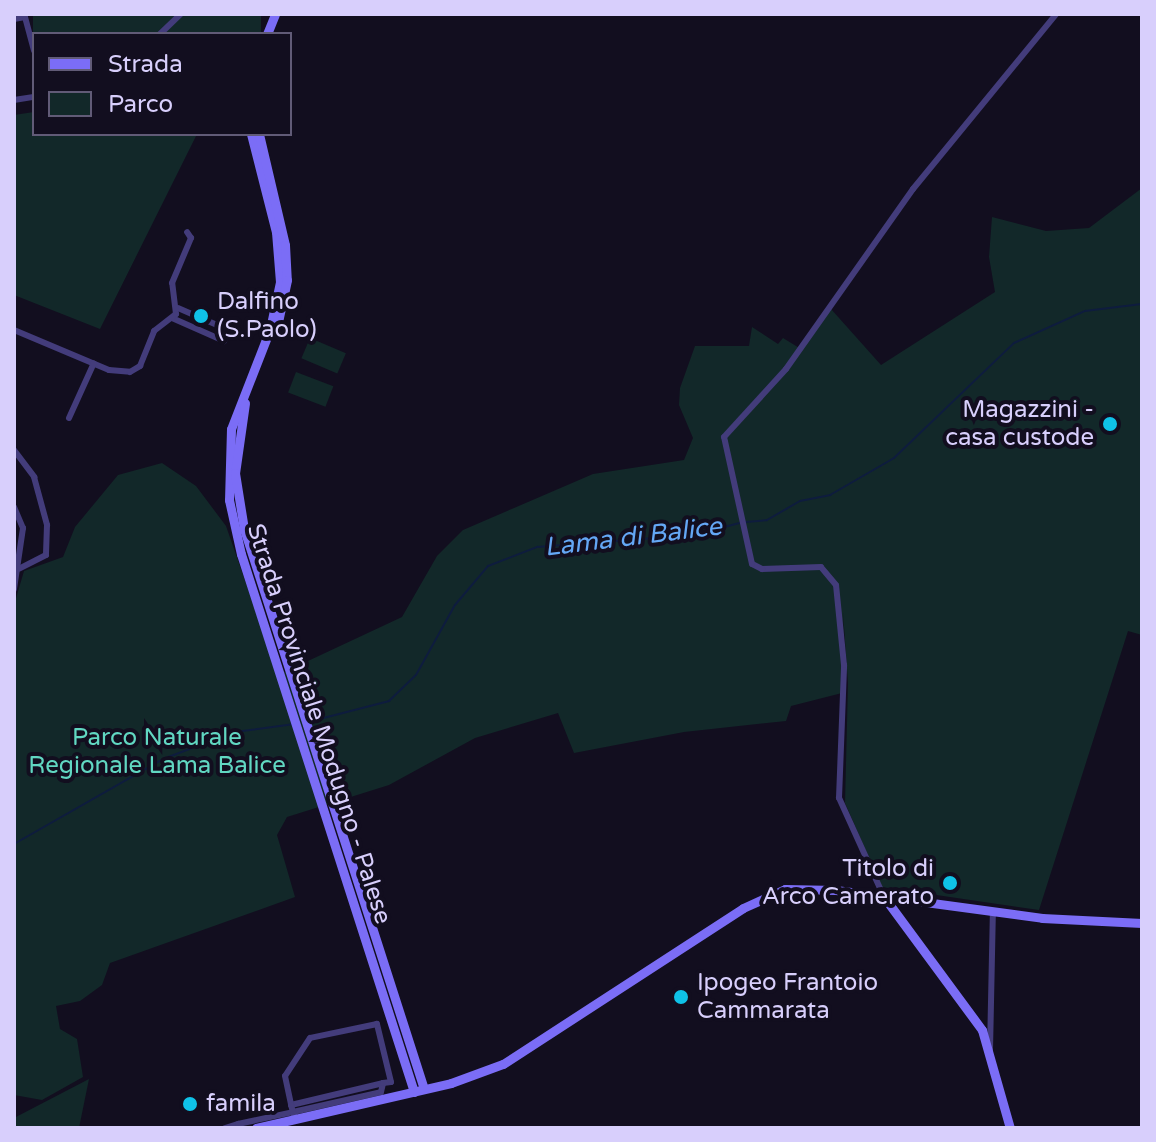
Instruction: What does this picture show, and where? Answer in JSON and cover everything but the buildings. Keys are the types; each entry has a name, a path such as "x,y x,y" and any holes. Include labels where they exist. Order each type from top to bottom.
{"main road":[{"path":"265,32 275,14"},
{"name":"Strada Provinciale Modugno - Palese","path":"252,136 276,232 280,282 270,329 231,429 227,476 241,554 280,662 419,1090"},
{"name":"Strada Provinciale Modugno - Palese","path":"259,136 282,229 287,280 276,329 243,406 235,473 244,529 280,662"},
{"path":"256,1128 293,1112 419,1090 503,1064 769,894 804,887 993,912 1142,923"},
{"path":"884,897 970,1011 990,1050 1010,1128"}],"street":[{"path":"162,32 181,14"},
{"path":"884,897 839,798 844,651 833,579 816,566 758,568 748,556 724,444 727,432 786,369 913,189 1056,14"},
{"path":"14,19 25,17 32,43"},
{"path":"14,330 121,374 130,372 140,366 154,331 172,318 178,308 172,283 191,238 187,232"},
{"path":"178,308 226,329"},
{"path":"172,318 224,341"},
{"path":"69,418 94,363"},
{"path":"14,450 34,477 47,525 46,555 19,569"},
{"path":"14,507 23,528 14,589"},
{"path":"990,1050 993,912"},
{"path":"225,1128 381,1092 383,1083 391,1082 377,1024 310,1038 285,1076 293,1112"}],"green space":[{"path":"33,14 261,14 261,32 33,32"},
{"path":"32,112 32,136 196,136 100,329 14,295 14,115"},
{"name":"Parco Naturale Regionale Lama Balice","path":"1142,188 1142,635 1128,631 1039,910 882,887 845,803 848,683 843,612 846,692 791,706 786,721 684,732 574,753 558,713 475,738 389,785 287,817 277,835 295,897 110,963 102,985 80,1001 56,1006 60,1029 77,1039 83,1077 42,1100 14,1095 14,605 24,571 63,557 75,527 118,475 162,463 196,486 226,526 278,675 402,617 437,556 463,530 593,474 684,460 693,438 679,405 680,388 695,346 749,346 752,327 778,344 783,338 801,349 831,309 881,365 995,292 989,257 992,217 1046,231 1089,228"},
{"path":"310,338 346,353 337,373 301,358"},
{"path":"296,372 333,386 325,407 288,393"},
{"path":"89,1079 79,1128 14,1128 14,1118"}],"waterway":[{"name":"Lama di Balice","path":"746,522 767,520 800,501 830,495 894,458 1014,343 1085,311 1142,304"},
{"name":"Lama di Balice","path":"308,722 389,701 416,675 455,605 488,566 537,547 694,535 739,523"},
{"name":"Lama di Balice","path":"14,844 163,759 235,732 294,724"}],"place":[{"name":"Dalfino (S.Paolo)","path":"201,316"},
{"name":"Magazzini - casa custode","path":"1110,424"},
{"name":"Titolo di Arco Camerato","path":"950,883"},
{"name":"Ipogeo Frantoio Cammarata","path":"681,997"},
{"name":"famila","path":"190,1104"}]}
